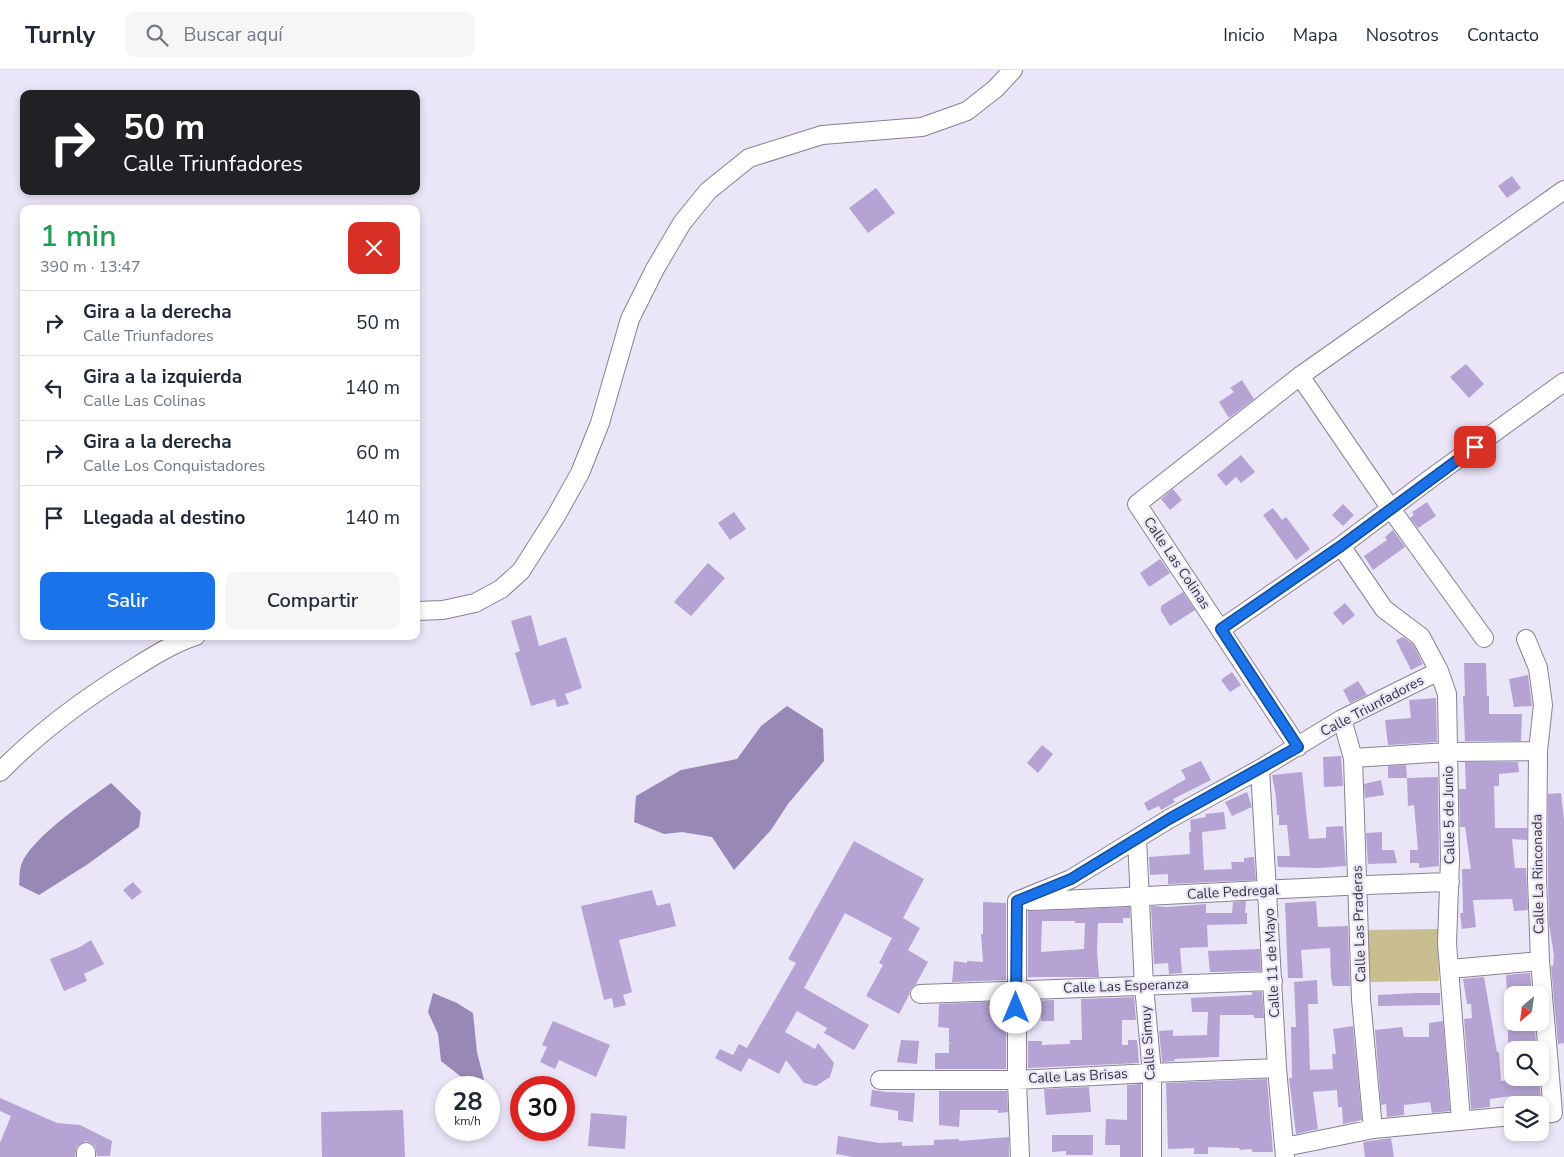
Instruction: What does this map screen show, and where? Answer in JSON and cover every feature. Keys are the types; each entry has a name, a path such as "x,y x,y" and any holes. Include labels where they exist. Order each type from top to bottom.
{"street":[{"path":"420,611 443,610 475,603 501,589 520,571 556,516 580,472 600,423 630,318 655,269 682,223 708,191 748,158 822,135 922,127 968,110 995,89 1013,70"},
{"path":"1484,638 1391,509 1300,376 1564,190"},
{"name":"Calle Las Colinas","path":"1298,747 1137,504 1300,376"},
{"path":"1221,629 1341,546 1564,382"},
{"name":"Calle 5 de Junio","path":"1341,546 1384,609 1421,637 1439,670 1447,694 1450,882 1447,943 1461,1120"},
{"name":"Calle La Rinconada","path":"1526,639 1538,668 1543,705 1538,750 1537,879 1546,1096"},
{"path":"0,772 57,720 111,682 185,640"},
{"name":"Calle Triunfadores","path":"1017,901 1071,879 1169,819 1260,769 1342,719 1439,670"},
{"name":"Calle Las Praderas","path":"1342,719 1353,758 1361,1000 1373,1129"},
{"path":"1353,758 1448,752 1538,750"},
{"name":"Calle 11 de Mayo","path":"1260,769 1277,1068 1285,1152"},
{"name":"Calle Simuy","path":"1137,839 1144,986 1152,1072 1152,1157"},
{"name":"Calle Pedregal","path":"1017,901 1450,882"},
{"path":"1017,901 1017,1080 1020,1157"},
{"path":"1450,969 1540,961"},
{"name":"Calle Las Esperanza","path":"920,994 1273,981"},
{"name":"Calle Las Brisas","path":"880,1080 1017,1080 1152,1072 1277,1068"},
{"path":"1285,1152 1373,1129 1504,1117"}],"shaded area":[{"path":"787,706 823,729 824,761 788,804 771,830 734,870 712,837 682,832 664,834 634,822 636,796 681,770 737,759 761,726"},
{"path":"111,783 141,812 139,827 88,864 39,895 19,885 21,866 26,855 35,844 60,821"},
{"path":"1438,929 1439,981 1368,982 1366,930"},
{"path":"433,993 457,1003 473,1013 477,1052 483,1076 460,1076 441,1061 438,1034 428,1012"}],"building":[{"path":"1512,176 1521,188 1507,198 1498,186"},
{"path":"876,188 895,213 868,233 849,208"},
{"path":"1466,364 1484,384 1469,398 1450,377"},
{"path":"1242,380 1254,399 1229,418 1219,402 1234,392 1230,388"},
{"path":"1241,455 1255,472 1241,483 1236,477 1226,486 1217,475"},
{"path":"1173,489 1182,500 1170,510 1161,499"},
{"path":"1427,502 1436,516 1418,528 1410,518 1414,515 1412,512"},
{"path":"1343,504 1354,515 1343,526 1332,515"},
{"path":"1273,508 1282,520 1286,517 1310,549 1296,560 1263,515"},
{"path":"734,512 746,529 730,540 718,523"},
{"path":"1393,530 1405,547 1373,570 1364,556 1387,540 1385,537"},
{"path":"1160,559 1170,573 1149,587 1140,573"},
{"path":"708,563 725,578 691,616 674,602"},
{"path":"1183,592 1195,610 1170,626 1161,611 1161,606"},
{"path":"1345,603 1355,615 1343,625 1333,613"},
{"path":"531,615 539,646 566,637 582,688 565,694 569,704 557,707 555,699 531,706 515,653 520,651 511,621"},
{"path":"1403,637 1413,644 1423,664 1411,670 1396,640"},
{"path":"1464,663 1486,663 1489,714 1522,714 1521,741 1465,741"},
{"path":"1232,672 1241,685 1230,692 1221,680"},
{"path":"1528,675 1532,706 1514,707 1509,679"},
{"path":"1358,681 1367,695 1350,703 1343,690"},
{"path":"1436,698 1437,742 1388,745 1385,720 1411,718 1409,700"},
{"path":"1042,745 1053,754 1038,773 1027,763"},
{"path":"1341,756 1343,786 1324,787 1323,757"},
{"path":"1201,761 1211,780 1173,799 1175,802 1161,810 1159,806 1148,811 1144,803 1186,779 1181,770"},
{"path":"1465,762 1518,762 1519,772 1499,774 1499,786 1494,786 1495,828 1527,828 1527,840 1512,839 1515,868 1526,868 1528,910 1514,911 1512,899 1473,900 1476,927 1462,929 1460,913 1463,913 1462,869 1471,869 1465,827 1460,827 1459,789 1466,789"},
{"path":"1406,765 1407,778 1388,778 1388,766"},
{"path":"1302,772 1309,839 1326,838 1326,827 1343,826 1346,866 1319,868 1278,867 1277,856 1290,856 1287,825 1279,825 1272,775"},
{"path":"1438,777 1439,866 1419,868 1419,863 1410,863 1410,850 1418,850 1414,805 1408,806 1407,778"},
{"path":"1381,780 1384,795 1365,798 1364,784"},
{"path":"1247,792 1252,807 1232,816 1225,802"},
{"path":"1561,793 1564,820 1564,1043 1558,1044 1551,966 1553,966 1554,956 1549,924 1548,794"},
{"path":"1224,812 1226,829 1202,832 1204,870 1232,869 1231,862 1244,862 1244,858 1254,857 1256,880 1168,884 1168,874 1150,875 1149,857 1190,854 1190,820 1206,817 1205,814"},
{"path":"1382,832 1382,850 1394,850 1397,863 1368,864 1366,833"},
{"path":"854,841 924,879 903,918 920,928 908,950 928,962 916,984 911,989 899,1014 866,996 883,965 879,963 892,938 845,913 804,988 869,1025 854,1050 824,1033 827,1028 797,1011 785,1032 815,1049 818,1043 834,1063 830,1077 816,1086 804,1083 786,1060 779,1074 749,1058 741,1072 715,1058 720,1049 733,1055 739,1044 747,1048 796,963 788,959"},
{"path":"133,882 142,892 132,900 123,890"},
{"path":"652,890 657,906 670,903 676,926 619,940 632,992 623,995 626,1005 614,1008 612,998 604,1000 581,906"},
{"path":"1246,901 1245,913 1247,913 1247,924 1207,925 1208,947 1180,948 1182,973 1169,974 1168,963 1154,964 1151,906 1168,907 1206,904 1206,913 1232,913 1233,902"},
{"path":"1316,901 1318,927 1348,926 1350,986 1333,986 1330,948 1301,950 1303,978 1288,978 1285,903"},
{"path":"983,902 1006,903 1006,980 952,982 954,961 967,963 967,961 983,962 981,934 983,934"},
{"path":"1130,907 1130,918 1123,918 1123,923 1098,923 1099,977 1028,977 1028,911","holes":["1042,921 1075,921 1075,923 1085,923 1084,949 1041,952"]},
{"path":"91,940 104,964 84,974 87,981 64,991 50,959 80,947"},
{"path":"1260,949 1261,971 1210,972 1208,951"},
{"path":"1530,973 1531,986 1507,986 1506,975"},
{"path":"1484,977 1497,1052 1499,1052 1501,1081 1504,1081 1504,1086 1540,1086 1541,1096 1504,1096 1490,1099 1490,1107 1471,1109 1464,1019 1472,1018 1471,1004 1467,1004 1463,979"},
{"path":"1317,980 1318,1004 1308,1004 1310,1070 1333,1069 1332,1054 1336,1054 1333,1029 1353,1026 1362,1120 1343,1124 1342,1107 1338,1107 1337,1090 1313,1092 1318,1129 1296,1134 1289,1078 1292,1078 1291,1027 1296,1027 1294,982"},
{"path":"1252,992 1262,992 1264,1018 1254,1018 1254,1015 1220,1015 1219,1057 1174,1059 1175,1061 1162,1062 1159,1031 1173,1030 1173,1036 1207,1035 1208,1012 1192,1012 1191,998 1252,995"},
{"path":"1440,993 1440,1005 1378,1006 1378,995"},
{"path":"1134,997 1136,1020 1122,1020 1122,1045 1128,1045 1128,1040 1137,1040 1139,1063 1028,1068 1028,1041 1042,1041 1042,1045 1070,1044 1070,1040 1082,1040 1081,999"},
{"path":"1054,1000 1054,1021 1041,1021 1041,1012 1028,1013 1028,1001"},
{"path":"1006,1001 1006,1069 935,1069 935,1053 949,1053 949,1043 952,1044 949,1042 949,1028 938,1027 939,1004"},
{"path":"553,1021 610,1045 596,1077 559,1060 555,1069 540,1062 547,1047 542,1045"},
{"path":"1443,1021 1450,1111 1432,1113 1430,1102 1404,1105 1404,1115 1387,1117 1386,1104 1381,1105 1375,1030 1402,1027 1404,1037 1429,1037 1429,1023"},
{"path":"1508,1031 1535,1031 1536,1041 1508,1041"},
{"path":"901,1040 919,1041 917,1064 897,1062"},
{"path":"1267,1079 1273,1152 1252,1152 1252,1149 1240,1150 1239,1148 1208,1147 1208,1154 1194,1154 1194,1148 1168,1149 1166,1083"},
{"path":"1141,1084 1141,1157 1120,1157 1120,1145 1105,1145 1106,1119 1127,1120 1127,1085"},
{"path":"1089,1087 1091,1112 1046,1115 1044,1089"},
{"path":"872,1090 915,1093 913,1122 898,1120 898,1111 870,1106"},
{"path":"939,1091 1007,1091 1008,1112 998,1113 998,1110 960,1110 959,1127 939,1125"},
{"path":"0,1098 57,1123 80,1125 112,1141 110,1156 97,1156 95,1146 86,1141 77,1146 75,1157 0,1157 0,1143 11,1116 0,1111"},
{"path":"403,1110 405,1157 322,1157 321,1112"},
{"path":"591,1113 627,1116 625,1149 588,1146"},
{"path":"1052,1135 1093,1135 1093,1155 1066,1155 1066,1151 1052,1152"},
{"path":"838,1136 879,1143 902,1142 902,1146 934,1145 934,1140 959,1139 959,1141 1009,1137 1009,1157 853,1157 836,1154"},
{"path":"1391,1138 1394,1157 1365,1157 1363,1142"}],"route":[{"path":"1016,1008 1017,901 1071,879 1169,819 1298,747 1221,629 1341,546 1475,447"}]}
